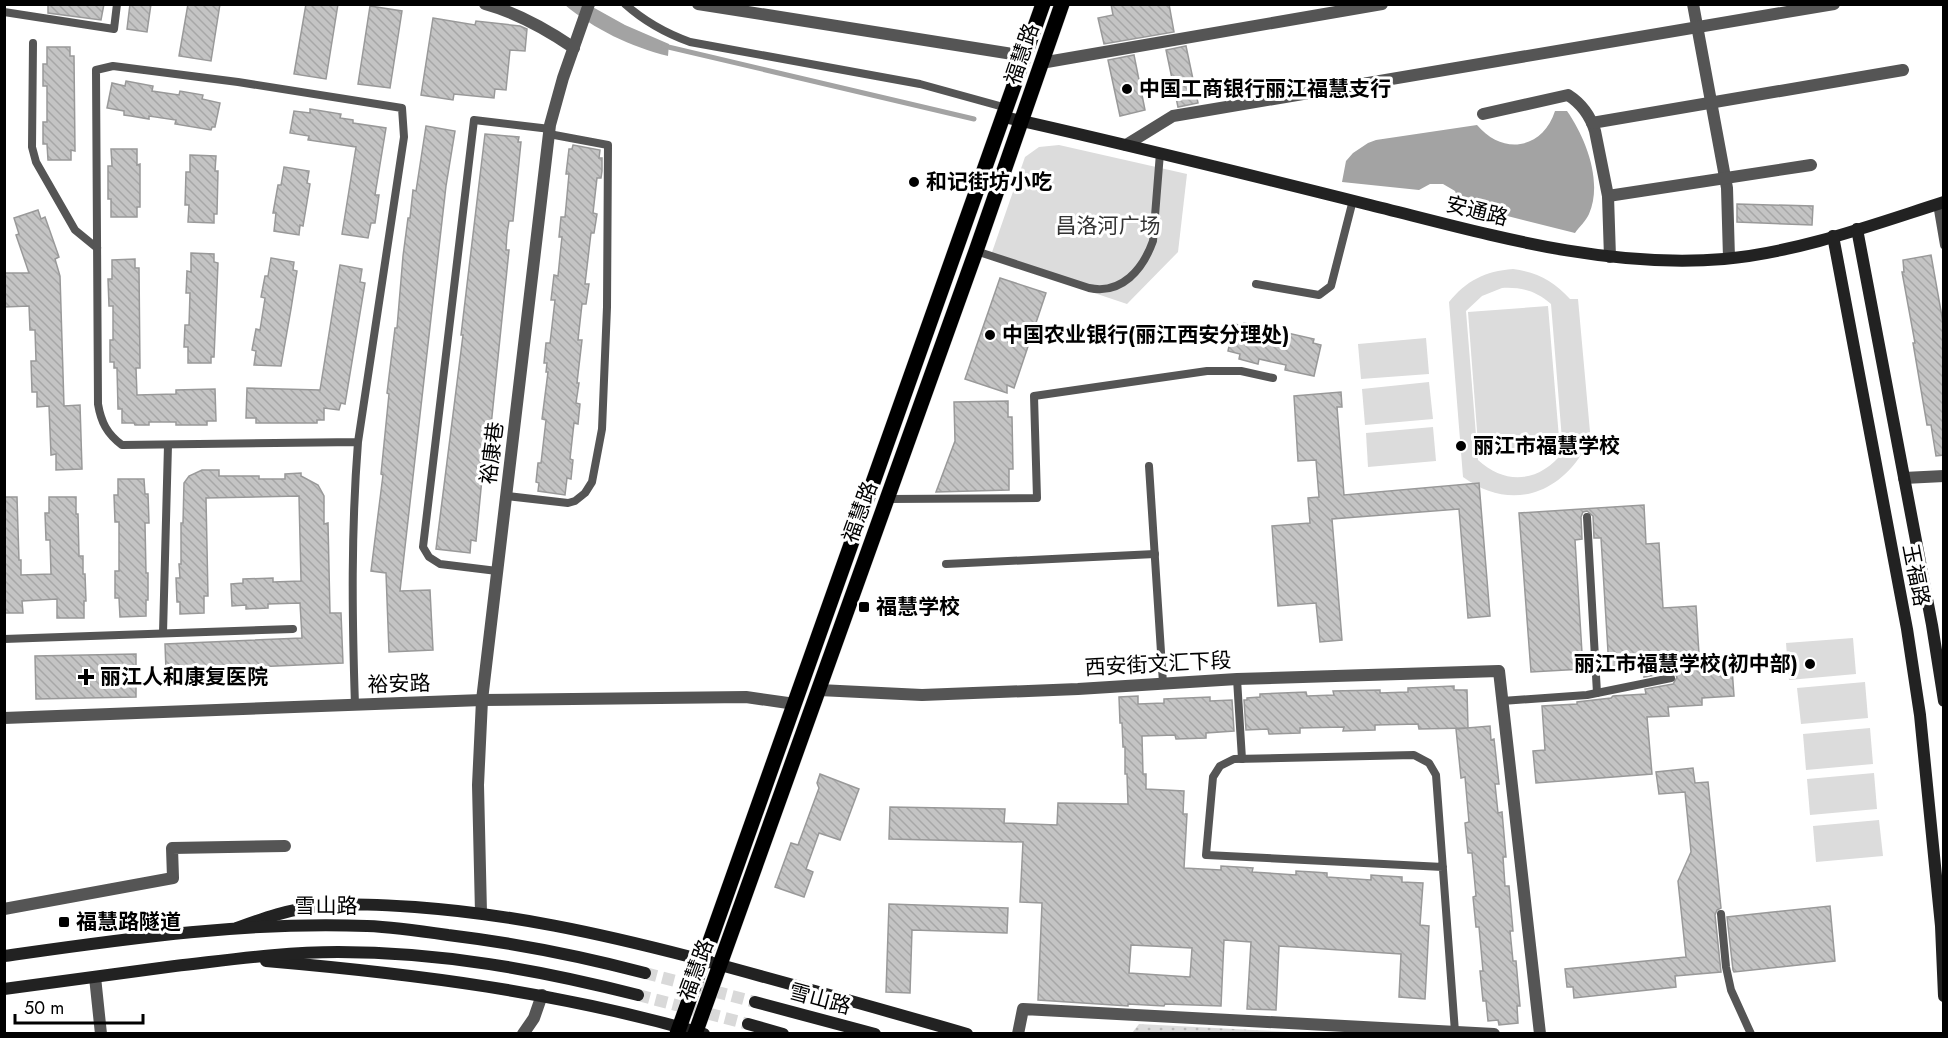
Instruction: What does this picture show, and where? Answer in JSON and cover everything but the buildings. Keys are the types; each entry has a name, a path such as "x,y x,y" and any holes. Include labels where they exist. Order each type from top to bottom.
{"main road":[{"name":"福慧路","path":"678,1030 1043,4"},
{"name":"福慧路","path":"699,1033 720,965 1062,4"},
{"name":"安通路","path":"1005,112 1021,121 1534,245 1610,257 1691,261 1729,258 1785,249 1940,203"},
{"name":"玉福路","path":"1857,229 1932,625 1944,701"},
{"name":"玉福路","path":"1833,236 1920,715 1941,926 1944,996"},
{"path":"237,928 279,913 320,906 399,906 481,913 538,921 593,932 720,965 967,1034"},
{"name":"雪山路","path":"4,956 237,928 369,926 421,931 519,946 645,973"},
{"path":"4,988 235,959 296,953 337,952 404,954 473,961 569,978 638,995"},
{"path":"235,959 400,974 542,995 620,1012 678,1030 699,1033"},
{"name":"雪山路","path":"754,1002 875,1034"},
{"name":"雪山路","path":"748,1024 783,1034"}],"street":[{"path":"485,4 538,25 574,48"},
{"name":"裕康巷","path":"481,913 478,785 482,700 549,132 561,86 589,4"},
{"path":"698,4 1025,56"},
{"path":"1041,63 1382,4"},
{"path":"1693,4 1725,178 1729,258"},
{"path":"1126,145 1173,116 1834,4"},
{"path":"1593,123 1903,70"},
{"path":"1483,114 1568,95 1584,108 1593,123 1608,196 1610,257"},
{"path":"1608,196 1811,165"},
{"path":"1904,478 1944,476"},
{"name":"西安街文汇下段","path":"819,690 922,695 1236,679 1499,671 1503,701"},
{"name":"裕安路","path":"4,718 482,700 746,697 795,704"},
{"path":"1503,701 1540,1034"},
{"path":"4,909 173,878 172,848 285,846"},
{"path":"95,977 101,1034"},
{"path":"523,1034 534,1018 542,995"},
{"path":"1018,1034 1023,1010 1494,1034"}],"lane":[{"path":"4,12 114,29 117,4"},
{"path":"625,4 641,19 656,28 690,42 920,84 1005,112"},
{"path":"33,43 33,147 36,162 75,230 97,248"},
{"path":"355,705 351,556 358,442 404,137 402,108 238,82 113,66 96,70 98,404 103,424 109,433 122,445 358,442"},
{"path":"498,571 440,564 429,557 423,547 474,120 549,132 608,145 608,307 602,429 592,482 580,497 568,503 507,496"},
{"path":"976,251 1089,288 1105,290 1113,288 1134,274 1149,253 1153,240 1160,153"},
{"path":"1256,284 1319,295 1331,286 1353,200"},
{"path":"1940,203 1944,245"},
{"path":"887,499 1037,498 1034,396 1207,371 1241,371 1273,378"},
{"path":"163,633 168,445"},
{"path":"1149,466 1163,683"},
{"path":"1587,517 1597,693"},
{"path":"946,564 1155,554"},
{"path":"4,639 292,629"},
{"path":"1503,701 1597,693 1671,678"},
{"path":"1236,679 1242,759"},
{"path":"1443,867 1206,855 1213,777 1220,766 1234,759 1414,754 1429,763 1436,775 1443,867 1455,1033"},
{"path":"1721,914 1726,967 1731,990 1751,1034"}],"green space":[{"name":"昌洛河广场","path":"1059,145 1187,174 1178,252 1127,304 990,258 1025,157 1039,147"},
{"path":"1513,269 1537,275 1558,287 1570,299 1578,299 1592,454 1581,455 1569,470 1542,489 1527,494 1511,495 1495,493 1479,487 1463,477 1449,302 1462,288 1477,278","holes":["1502,288 1534,293 1551,304 1563,452 1544,470 1522,477 1500,474 1478,460 1466,311 1482,296"]},
{"path":"1548,306 1560,450 1479,457 1468,312"},
{"path":"1426,338 1429,374 1361,379 1358,344"},
{"path":"1429,382 1433,419 1365,425 1362,389"},
{"path":"1433,427 1436,461 1368,467 1366,433"},
{"path":"1853,638 1856,674 1789,680 1786,643"},
{"path":"1865,682 1868,718 1801,724 1797,688"},
{"path":"1870,728 1873,764 1806,770 1803,734"},
{"path":"1874,773 1877,809 1810,815 1807,779"},
{"path":"1879,820 1883,856 1816,862 1813,826"},
{"path":"1139,1024 1309,1033 1132,1033"}],"shaded area":[{"path":"565,5 589,5 625,25 669,44 668,56 640,48 613,36 588,22"},
{"path":"1555,111 1567,111 1574,122 1586,147 1593,174 1593,201 1589,214 1575,233 1460,204 1455,191 1443,184 1430,184 1419,190 1342,182 1346,161 1353,153 1376,140 1477,125 1487,135 1498,141 1521,144 1541,134"}],"waterway":[{"path":"664,46 974,119"}],"tunnel":[{"path":"645,973 755,1002"},
{"path":"638,995 748,1024"}],"place":[{"name":"中国工商银行丽江福慧支行","path":"1127,89"},
{"name":"和记街坊小吃","path":"914,182"},
{"name":"中国农业银行(丽江西安分理处)","path":"990,335"},
{"name":"丽江市福慧学校","path":"1461,446"},
{"name":"福慧学校","path":"864,607"},
{"name":"丽江市福慧学校(初中部)","path":"1810,664"},
{"name":"丽江人和康复医院","path":"86,677"},
{"name":"福慧路隧道","path":"64,922"}]}
